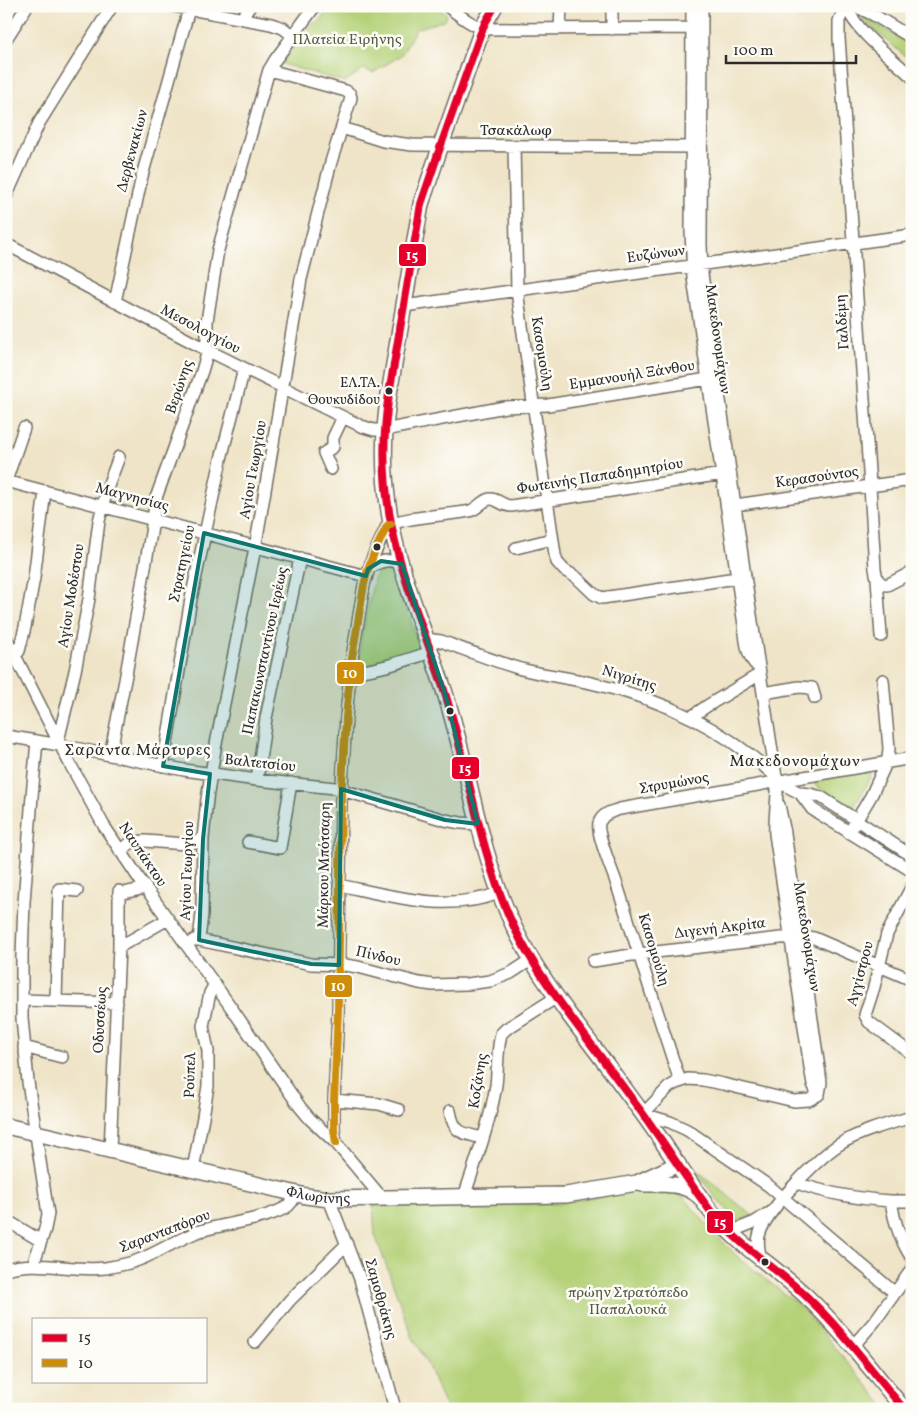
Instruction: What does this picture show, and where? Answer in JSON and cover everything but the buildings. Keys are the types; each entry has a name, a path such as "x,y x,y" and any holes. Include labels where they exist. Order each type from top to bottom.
{"main road":[{"path":"495,6 483,28 440,145 419,214 384,430 385,471 391,524 402,564 446,697 493,876 516,932 531,960 713,1214 730,1232 805,1296 852,1347 904,1409"},
{"name":"Φλωρίνης","path":"6,1126 329,1199 566,1195 637,1183 674,1185 688,1189 700,1197"},
{"name":"Φλωρίνης","path":"637,1183 678,1164"}],"street":[{"path":"6,40 26,6"},
{"path":"6,197 39,123 112,6"},
{"path":"174,6 277,26 293,36"},
{"path":"242,18 250,6"},
{"name":"Βερώνης","path":"110,755 152,533 154,504 202,371 207,350 207,328 218,250 269,70 274,60 315,6"},
{"path":"447,6 471,23 483,28 692,28"},
{"path":"560,29 561,6"},
{"path":"612,6 612,29"},
{"name":"Μακεδονομάχων","path":"692,6 692,147 697,265 708,379 726,474"},
{"name":"Μακεδονομάχων","path":"680,1081 688,1079 703,1080 794,1101 807,1101 818,1095 820,1083 820,1074 795,936 785,833 777,795 760,672 748,653 741,577 697,265 702,6"},
{"path":"846,6 859,27 912,77"},
{"name":"Γαλδέμη","path":"846,6 839,21 839,38 881,636"},
{"path":"855,6 912,38"},
{"name":"Δερβενακίων","path":"115,302 142,176 188,9"},
{"name":"Αγίου Γεωργίου","path":"200,940 203,839 210,774 256,546 301,279 331,162 351,101 351,96 348,93 269,70"},
{"name":"Τσακάλωφ","path":"342,128 391,143 692,147"},
{"name":"Κασομούλη","path":"514,146 517,291 552,539 555,558 558,564 580,580 594,594 602,598 741,577"},
{"name":"Ευζώνων","path":"404,306 912,235"},
{"name":"Μεσολογγίου","path":"6,244 244,369 371,430 384,430"},
{"name":"Στρατηγείου","path":"163,766 185,630 204,533 226,436 244,369"},
{"name":"Εμμανουήλ Ξάνθου","path":"384,430 505,407 557,404 708,379"},
{"path":"331,469 324,453 333,447 333,438 343,417"},
{"path":"6,481 24,428"},
{"name":"Αγίου Μοδέστου","path":"59,743 88,608 102,506 118,457"},
{"name":"Φωτεινής Παπαδημητρίου","path":"391,524 471,510 491,499 506,506 726,474"},
{"name":"Κερασούντος","path":"731,505 912,480"},
{"name":"Μαγνησίας","path":"6,481 300,558 367,573"},
{"path":"11,656 21,646 30,601 45,491"},
{"name":"Μάρκου Μπότσαρη","path":"336,1143 334,1100 339,965 341,789 351,672 360,601 367,573 386,528 391,524"},
{"path":"516,548 552,539"},
{"name":"Παπακωνσταντίνου Ιερέως","path":"257,780 266,718 300,558"},
{"path":"367,573 375,564 386,560 402,564"},
{"path":"877,579 886,586 912,572"},
{"name":"Ναυπάκτου","path":"6,638 11,656 97,813 120,851 300,1107 336,1143"},
{"name":"Νιγρίτης","path":"429,647 434,640 441,641 522,669 614,688 691,717 736,744 776,779 800,793 812,809 912,871"},
{"path":"351,672 383,668 429,647"},
{"path":"691,717 760,672"},
{"path":"849,833 875,789 887,762 888,748 883,680"},
{"path":"763,692 800,687 812,688 815,698"},
{"name":"Βαλτετσίου","path":"6,736 59,743 163,766 210,774 341,789 445,820 478,824"},
{"path":"33,1265 47,1223 48,1210 24,1047 22,1000 24,902 37,741"},
{"name":"Στρυμώνος","path":"598,828 601,818 608,812 615,810 776,779 912,758"},
{"path":"248,842 280,848 291,783"},
{"name":"Νιγρίτης","path":"800,793 821,797 912,856"},
{"name":"Κασομούλη","path":"598,828 680,1081"},
{"path":"120,851 132,842 146,840 186,844 203,839"},
{"path":"339,885 414,900 437,902 475,901 499,893"},
{"name":"Αγγίστρου","path":"912,886 890,928 882,950 865,1017 885,1035 912,1054"},
{"name":"Οδυσσέως","path":"110,1150 119,947 119,892 146,888"},
{"path":"56,1001 59,889 77,891"},
{"path":"119,947 168,919"},
{"path":"795,936 814,938 912,980"},
{"name":"Διγενή Ακρίτα","path":"592,961 795,936"},
{"name":"Πίνδου","path":"185,942 200,940 304,963 366,968 427,985 476,984 511,973 531,960"},
{"name":"Ρούπελ","path":"193,1169 208,1086 208,1051 203,1026 210,993 215,984"},
{"name":"Κοζάνης","path":"464,1197 483,1138 496,1084 502,1033 557,997"},
{"path":"22,1000 117,1003"},
{"path":"24,1047 62,1057"},
{"path":"680,1081 663,1092 643,1114 670,1122 687,1130 784,1197 895,1293"},
{"path":"334,1100 379,1104 398,1110"},
{"path":"450,1111 452,1123 457,1130 483,1138"},
{"path":"761,1259 759,1236 765,1222 774,1208 822,1158 841,1144 869,1131 912,1117"},
{"path":"336,1143 382,1198"},
{"path":"797,1183 825,1193 860,1199 892,1202 912,1201"},
{"name":"Σαρανταπόρου","path":"6,1269 22,1265 82,1269 105,1268 126,1264 195,1233 267,1215 283,1209 293,1201 296,1193"},
{"name":"Σαμοθράκης","path":"329,1199 365,1297 396,1409"},
{"path":"892,1202 899,1231 912,1258"},
{"path":"730,1232 755,1222 774,1208"},
{"path":"8,1225 41,1242"},
{"path":"256,1342 286,1305 347,1244"},
{"path":"852,1347 875,1321 912,1269"}],"highlighted area":[{"path":"204,533 366,576 368,569 381,561 402,564 446,697 478,824 445,820 341,789 339,965 311,964 199,940 203,839 210,774 163,766"}],"green space":[{"name":"Πλατεία Ειρήνης","path":"329,6 378,6 381,8 382,6 434,6 447,14 445,20 416,29 401,55 373,73 363,69 345,82 282,64 301,37 311,25 321,19"},
{"path":"864,18 912,45 912,62 863,20"},
{"path":"388,568 395,572 420,648 358,670 361,638 374,579 379,570"},
{"path":"870,772 872,776 853,809 815,785 817,780"},
{"path":"694,1168 753,1216 738,1221 716,1198"},
{"name":"πρώην Στρατόπεδο Παπαλουκά","path":"640,1190 665,1190 682,1195 711,1230 741,1260 801,1307 887,1409 446,1409 428,1366 412,1336 375,1235 373,1206 557,1203"}],"transit line":[{"name":"15","path":"495,6 480,35 421,204 389,394 384,444 385,478 392,528 402,568 452,715 481,831 498,888 509,916 528,954 567,1012 646,1119 709,1209 731,1233 794,1285 819,1309 904,1409"},
{"name":"10","path":"336,1143 334,1100 338,1011 341,802 346,717 351,664 364,585 374,553 387,526 391,524"}],"place":[{"name":"ΕΛ.ΤΑ. Θουκυδίδου","path":"389,391"}],"district":[{"name":"Σαράντα Μάρτυρες","path":"138,751"},
{"name":"Μακεδονομάχων","path":"795,762"}]}
